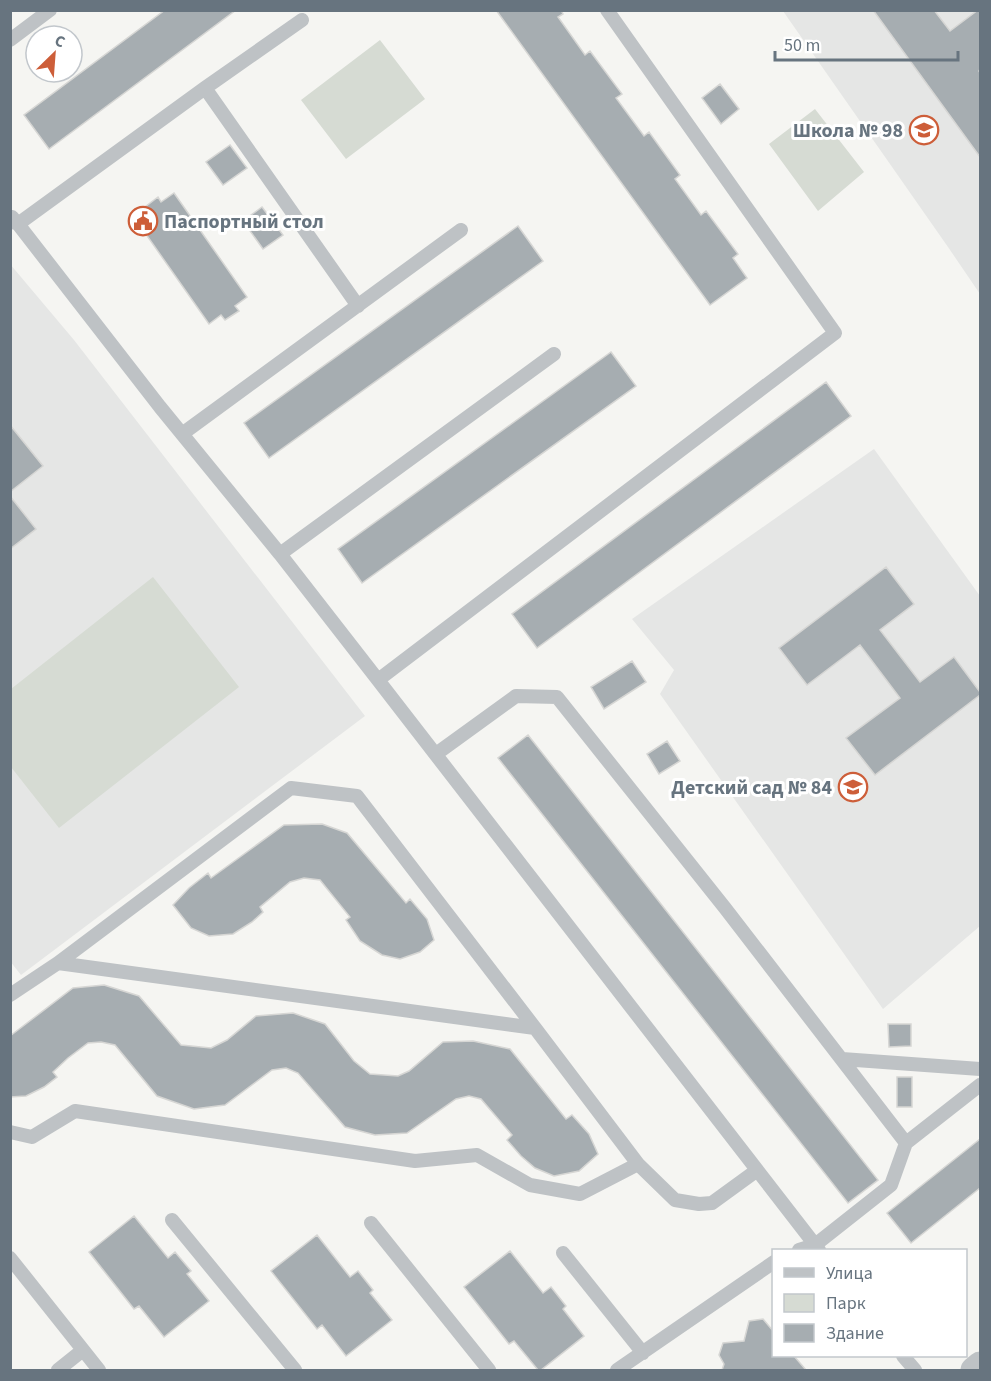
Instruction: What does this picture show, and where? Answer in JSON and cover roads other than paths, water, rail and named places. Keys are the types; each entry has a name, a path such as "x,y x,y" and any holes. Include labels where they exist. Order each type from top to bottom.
{"street":[{"path":"974,1371 981,1365"}],"lane":[{"path":"10,39 50,10"},
{"path":"378,680 835,333 607,10"},
{"path":"302,20 13,220 280,554 817,1248 891,1185 906,1143 981,1085"},
{"path":"205,88 357,306"},
{"path":"182,434 461,230"},
{"path":"280,554 554,354"},
{"path":"436,754 516,696 557,697 718,899 906,1143"},
{"path":"10,995 58,963 291,788 357,796 638,1164 675,1200 699,1204 712,1203 756,1171"},
{"path":"58,963 535,1028"},
{"path":"842,1059 981,1069"},
{"path":"10,1132 32,1137 75,1111 415,1161 477,1155 530,1185 580,1194 638,1164"},
{"path":"172,1220 295,1371"},
{"path":"371,1223 489,1371"},
{"path":"563,1253 643,1353"},
{"path":"10,1258 99,1371"},
{"path":"618,1371 772,1263"},
{"path":"58,1371 82,1350"},
{"path":"904,1357 915,1371"}],"place":[{"name":"Школа № 98","path":"924,130"},
{"name":"Паспортный стол","path":"143,221"},
{"name":"Детский сад № 84","path":"853,787"}]}
